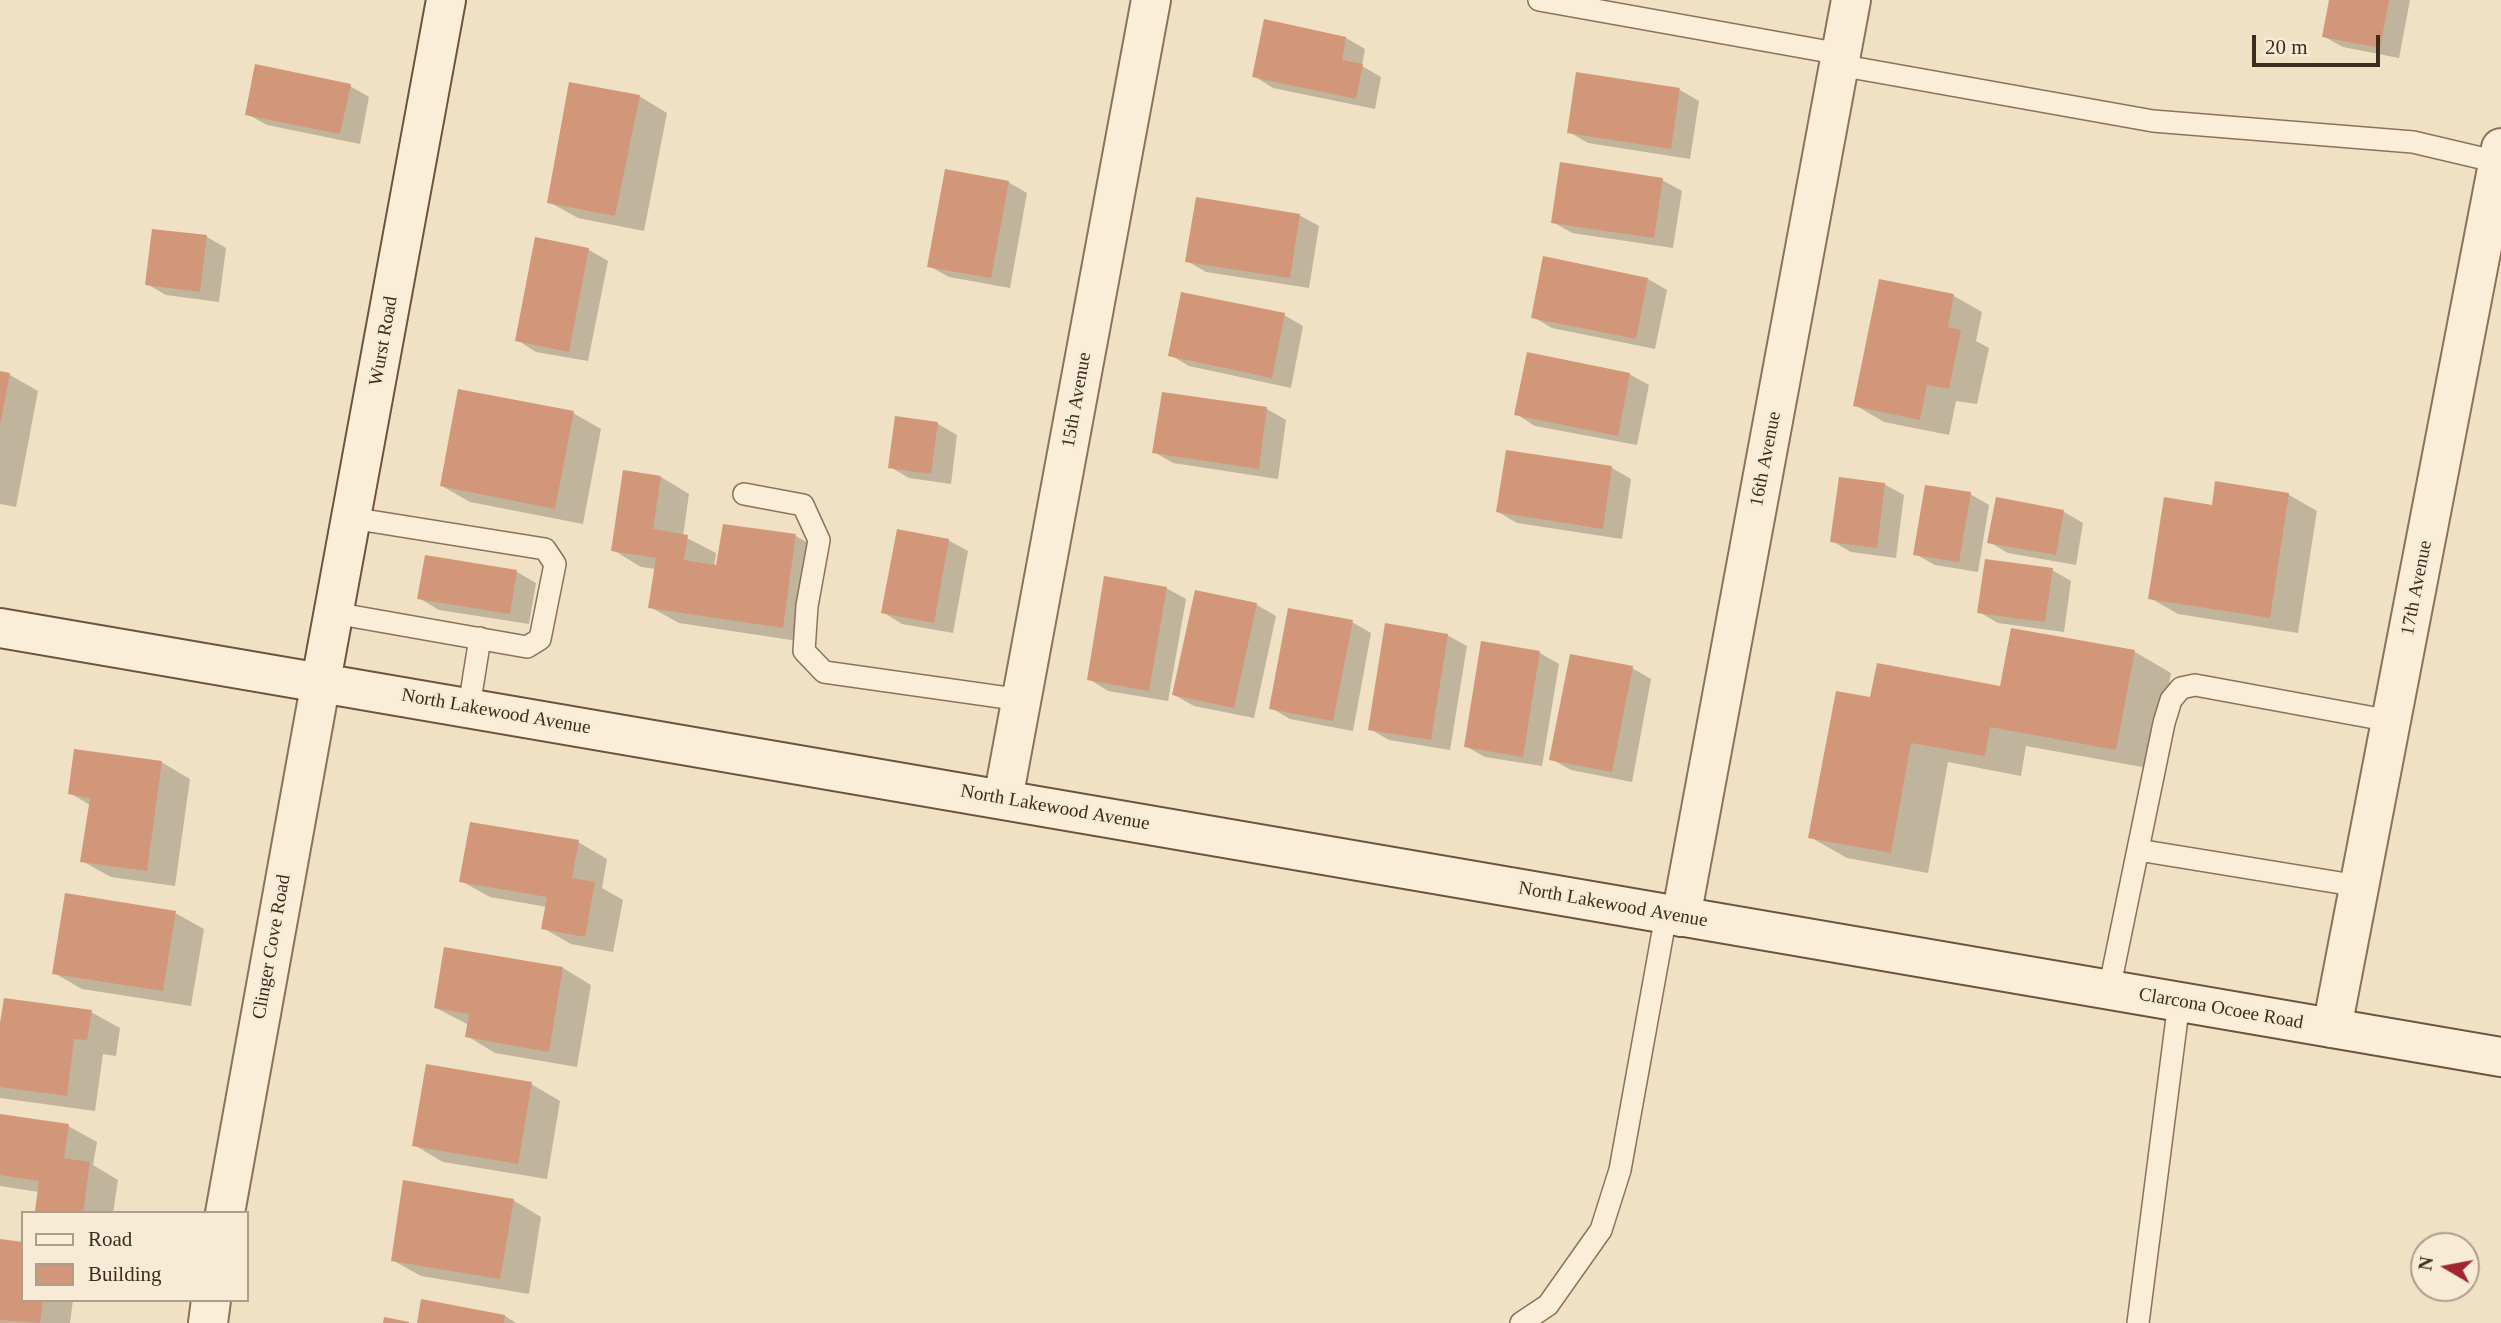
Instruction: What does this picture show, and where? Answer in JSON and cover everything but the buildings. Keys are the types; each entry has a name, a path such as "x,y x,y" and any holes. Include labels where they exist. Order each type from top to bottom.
{"street":[{"name":"Wurst Road","path":"321,681 446,0"},
{"name":"15th Avenue","path":"1003,799 1150,0"},
{"name":"16th Avenue","path":"1674,916 1851,0"},
{"name":"17th Avenue","path":"2332,1028 2500,155"},
{"name":"North Lakewood Avenue","path":"0,628 2109,990"},
{"name":"Clinger Cove Road","path":"225,1211 321,681"},
{"name":"Clarcona Ocoee Road","path":"2109,990 2501,1057"},
{"path":"208,1323 211,1302"}],"lane":[{"path":"1539,0 2153,121 2413,142 2500,155"},
{"path":"744,494 803,505 819,540 807,606 804,651 824,672 1022,700"},
{"path":"334,613 527,647 540,639 555,564 545,549 351,518"},
{"path":"469,707 480,639"},
{"path":"2109,990 2164,723 2171,701 2181,688 2195,685 2391,721"},
{"path":"2138,850 2359,886"},
{"path":"1521,1323 1548,1305 1601,1230 1620,1170 1674,916"},
{"path":"2138,1323 2179,1002"}]}
